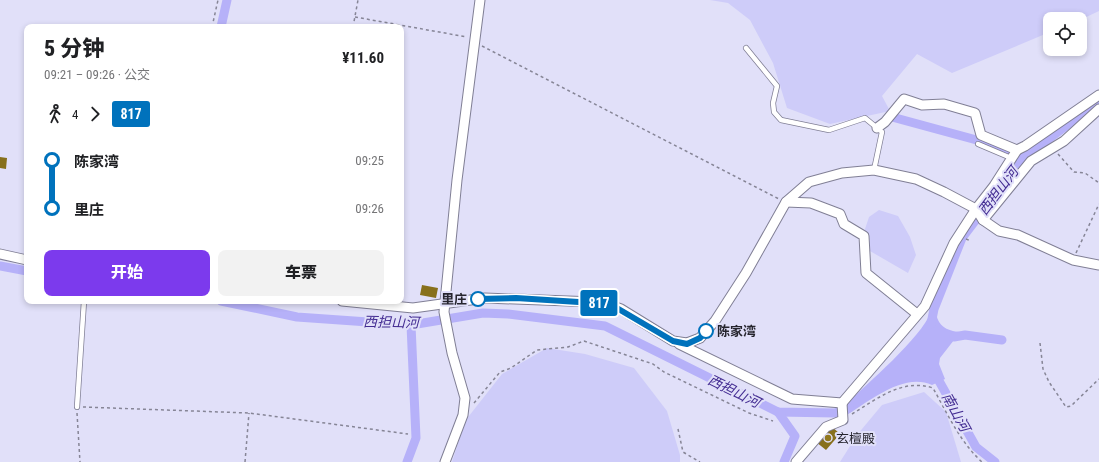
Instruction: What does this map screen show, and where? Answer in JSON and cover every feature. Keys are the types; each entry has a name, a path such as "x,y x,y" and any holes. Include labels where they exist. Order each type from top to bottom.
{"street":[{"path":"445,462 463,415 465,398 445,323 444,308 457,180 480,0"},
{"path":"796,462 826,427 842,420 842,403 917,314 926,306 954,243 976,209 994,186 1016,150 1025,146 1099,95"},
{"path":"877,128 885,122 904,99 922,105 944,104 975,113 981,135 1016,150"},
{"path":"983,220 1031,161 1064,141 1099,109"},
{"path":"673,341 687,344 700,338 715,321 746,273 786,202 809,182 842,173 874,170 916,179 976,209 983,220 999,231 1018,235 1073,260 1099,266"},
{"path":"786,202 811,203 840,214 844,224 864,236 866,273 917,314"},
{"path":"0,254 24,259"},
{"path":"372,304 413,308 444,308 485,298 516,298 610,304 673,341 792,399 842,403"}],"lane":[{"path":"746,48 777,86 773,103 774,112 781,120 829,130 865,118 882,132 874,170"},
{"path":"978,144 1011,158"},
{"path":"77,407 84,304"}],"path":[{"path":"213,24 218,0"},
{"path":"354,24 358,0"},
{"path":"355,17 392,24"},
{"path":"404,26 475,40 786,202"},
{"path":"1052,148 1074,172 1085,173 1099,183"},
{"path":"1073,260 1099,204"},
{"path":"472,404 500,372 511,368 537,350 568,347 584,341 653,364 664,372 749,413 773,421"},
{"path":"1040,343 1043,369 1049,382 1066,407 1071,406 1099,379"},
{"path":"842,420 878,398 900,387 921,384 932,388 972,453 982,462"},
{"path":"80,462 77,407 249,413 408,434"},
{"path":"245,462 249,413"},
{"path":"678,429 683,452 700,462"}],"shaded area":[{"path":"710,0 1099,0 1099,11 1087,17 1087,12 1043,12 1043,35 952,73 917,54 882,96 890,111 830,124 787,108 773,63 750,20 728,3"},
{"path":"879,210 898,216 910,237 916,255 908,273 870,251 869,237 864,232 869,217"},
{"path":"931,312 936,313 940,323 946,329 966,333 966,337 954,340 940,358 939,364 945,379 932,385 921,382 910,382 898,385 875,397 845,416 845,405 905,347 925,323"},
{"path":"547,348 585,354 634,368 667,411 680,455 680,462 452,462 465,421 502,374"},
{"path":"924,392 946,412 961,462 840,462 857,435 882,405"}],"building":[{"path":"0,157 7,158 6,169 0,168"},
{"path":"422,285 438,288 436,298 420,295"},
{"name":"玄檀殿","path":"830,425 840,434 826,450 816,442"}],"waterway":[{"path":"222,24 227,0"},
{"name":"西担山河","path":"931,324 934,309 962,238 1022,159 1099,101"},
{"path":"892,117 995,145 1021,159"},
{"name":"西担山河","path":"0,266 24,270"},
{"name":"西担山河","path":"235,304 297,317 411,325 483,313 508,314 605,326 778,412 835,413 849,408"},
{"path":"407,462 416,438 411,325"},
{"path":"954,337 965,335 1002,340"},
{"name":"南山河","path":"934,372 976,447 995,462"},
{"path":"778,412 795,436 784,462"}],"bus line":[{"name":"817","path":"478,299 516,298 610,304 673,341 687,344 700,338 706,331"}],"place":[{"name":"里庄","path":"478,299"},
{"name":"陈家湾","path":"706,331"},
{"name":"玄檀殿","path":"828,438"}]}
